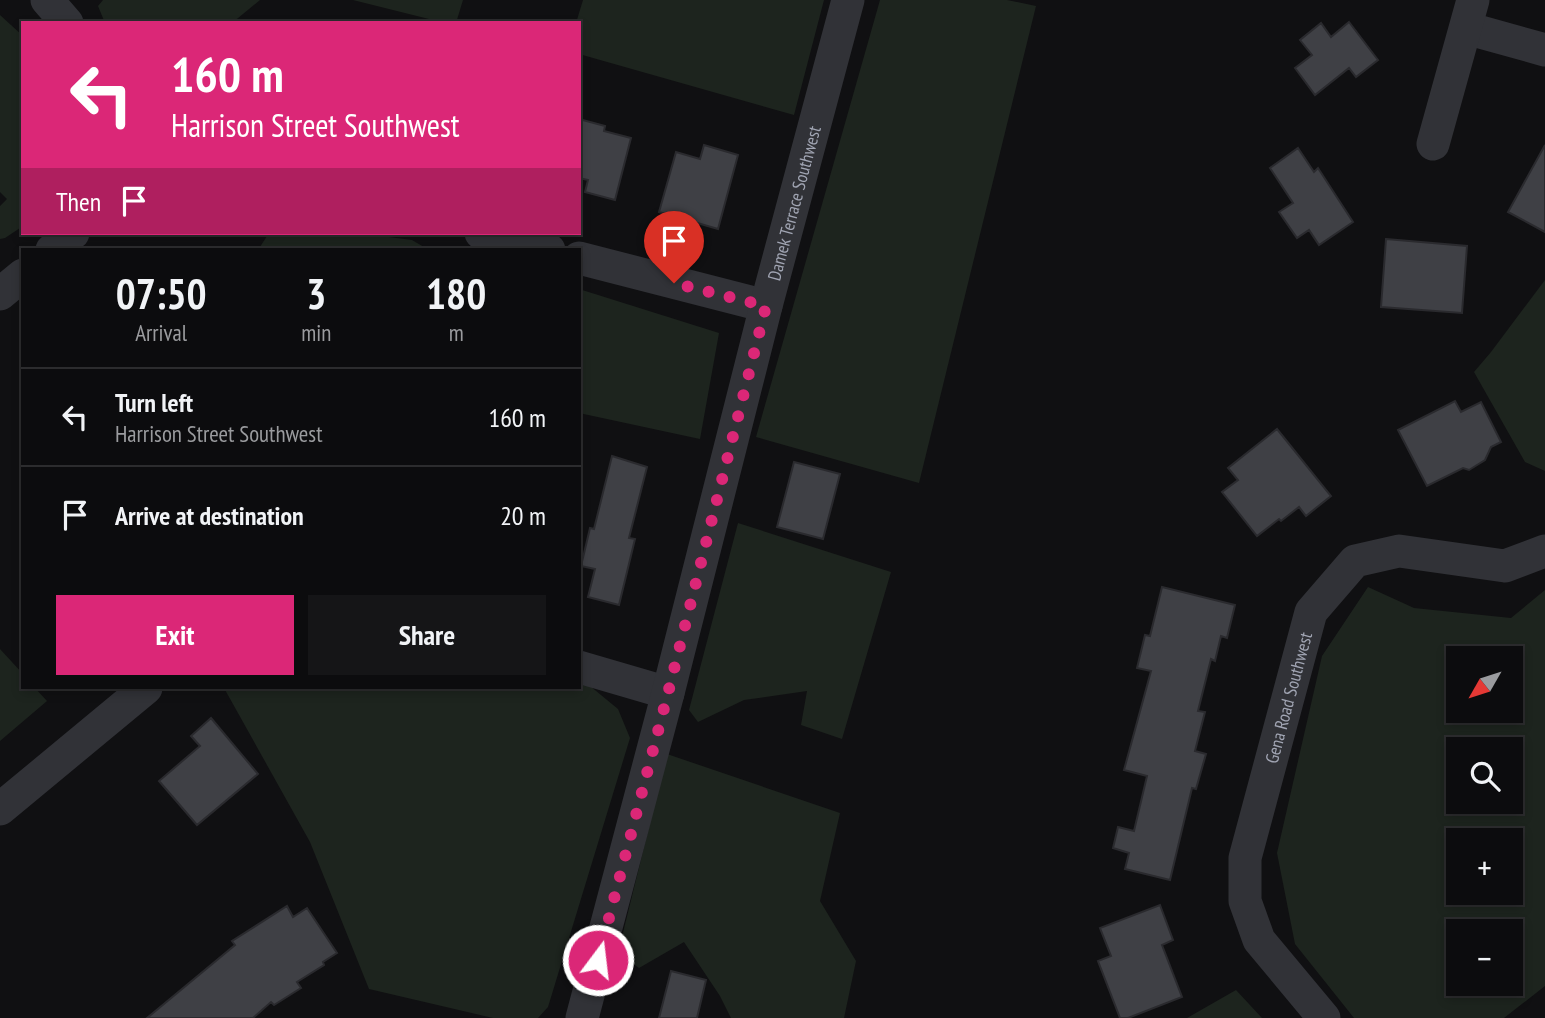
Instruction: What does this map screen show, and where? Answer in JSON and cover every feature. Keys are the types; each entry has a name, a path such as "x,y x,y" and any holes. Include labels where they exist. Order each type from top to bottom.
{"street":[{"path":"47,0 64,21"},
{"name":"Damek Terrace Southwest","path":"582,1018 848,0"},
{"path":"1433,144 1469,14 1545,50"},
{"path":"55,248 71,235"},
{"path":"489,235 541,248"},
{"path":"581,259 766,306"},
{"path":"0,294 21,277"},
{"name":"Gena Road Southwest","path":"1324,1018 1259,940 1245,901 1245,858 1311,612 1356,561 1399,551 1505,566 1545,551"},
{"path":"581,668 668,693"},
{"path":"0,809 145,689"}],"shaded area":[{"path":"103,0 260,0 234,21 104,21 98,6"},
{"path":"353,0 463,0 457,21 437,21"},
{"path":"583,0 824,0 794,115 581,55 581,21 577,21"},
{"path":"880,0 1007,0 1036,6 919,483 756,437"},
{"path":"0,15 21,34 21,227 0,239 0,206 7,199 0,192"},
{"path":"268,235 373,235 412,240 426,248 259,248"},
{"path":"1545,280 1545,471 1525,462 1474,372"},
{"path":"581,290 719,333 700,439 581,413"},
{"path":"738,523 891,572 842,739 801,725 807,691 744,700 698,722 689,710"},
{"path":"1368,587 1414,608 1511,618 1545,590 1545,986 1504,1018 1354,1018 1295,944 1277,853 1322,656"},
{"path":"0,649 21,672 21,689 36,689 47,701 0,741"},
{"path":"581,684 590,686 618,709 630,738 548,1007 538,1018 493,1018 369,989 310,842 225,689 581,689"},
{"path":"667,754 840,813 820,901 856,961 844,1018 731,1018 720,996 684,942 639,968 618,953"},
{"path":"1236,990 1262,1018 1187,1018"}],"building":[{"path":"1349,22 1378,60 1356,77 1349,68 1315,95 1295,68 1312,55 1300,40 1321,23 1331,37"},
{"path":"581,120 605,126 604,131 631,138 615,200 585,192 588,180 581,178"},
{"path":"704,145 738,155 718,229 659,212 676,152 700,159"},
{"path":"1545,145 1545,232 1508,212"},
{"path":"1298,148 1314,172 1318,168 1353,222 1319,245 1309,230 1297,238 1279,212 1293,203 1270,168"},
{"path":"1386,239 1467,246 1462,313 1381,307"},
{"path":"1455,401 1461,412 1481,402 1501,442 1491,447 1485,460 1469,470 1463,468 1427,486 1398,430"},
{"path":"1277,429 1331,496 1306,516 1299,507 1257,536 1222,492 1238,480 1228,468"},
{"path":"612,456 647,467 629,538 635,539 619,605 588,597 595,569 581,566 590,528 594,529"},
{"path":"794,462 840,474 823,539 777,527"},
{"path":"1162,587 1235,605 1227,638 1221,636 1215,661 1211,659 1198,711 1205,712 1195,751 1206,754 1196,789 1192,788 1170,880 1125,869 1129,853 1113,848 1118,827 1134,831 1147,776 1124,770 1151,671 1137,668 1145,635 1150,636"},
{"path":"211,718 258,774 197,825 159,781 200,746 191,736"},
{"path":"1160,905 1173,940 1162,945 1182,997 1128,1018 1120,1018 1098,961 1111,956 1100,928"},
{"path":"287,906 293,917 307,908 337,953 297,982 301,988 274,1005 271,1002 253,1018 147,1018 235,945 232,941"},
{"path":"671,971 706,980 697,1018 659,1018"}],"route":[{"path":"598,960 766,306 674,283"}]}
